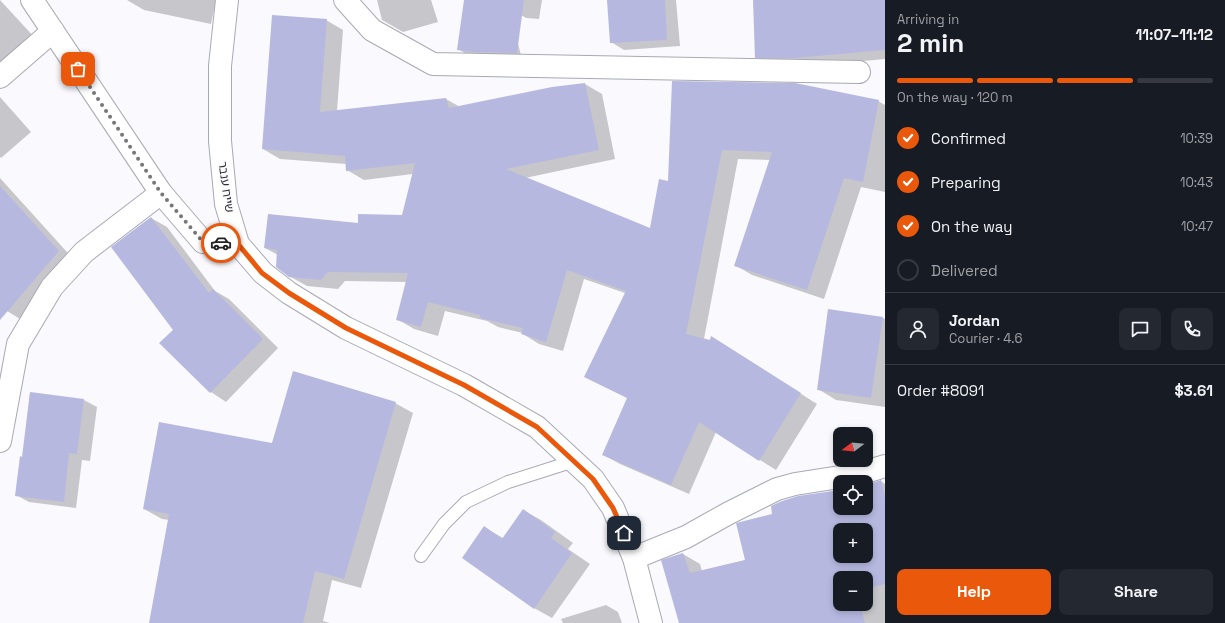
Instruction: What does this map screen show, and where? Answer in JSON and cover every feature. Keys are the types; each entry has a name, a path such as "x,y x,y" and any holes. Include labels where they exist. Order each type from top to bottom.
{"street":[{"path":"32,0 161,193 203,242 238,244"},
{"name":"שייח ענבר","path":"226,0 220,66 220,140 226,204 238,244 262,273 289,293 346,328 464,385 537,427 593,479 613,508 634,558 651,623"},
{"path":"345,0 372,30 433,64 859,72"},
{"path":"0,77 53,31"},
{"path":"0,441 18,344 52,287 84,252 161,193"},
{"path":"634,558 686,537 777,489 795,484 859,474 885,466"}],"lane":[{"path":"421,556 444,524 466,502 508,482 574,462"}],"building":[{"path":"464,0 524,0 517,53 457,50"},
{"path":"607,0 665,0 667,40 610,43"},
{"path":"753,0 885,0 885,50 795,58 755,58"},
{"path":"272,15 327,19 320,112 446,98 449,108 552,87 585,83 599,150 506,169 650,228 659,179 668,181 672,81 795,83 879,100 863,182 844,178 807,290 734,266 772,152 722,150 686,334 710,340 711,336 801,393 759,461 699,422 671,485 602,455 627,398 584,377 626,291 567,270 546,342 521,334 523,328 480,318 480,315 428,302 421,327 396,320 408,273 328,272 321,280 289,277 276,267 277,250 264,248 268,214 358,223 358,214 402,215 415,163 346,171 345,156 262,149"},
{"path":"0,186 59,251 0,320"},
{"path":"151,217 209,293 213,289 263,339 210,393 159,343 173,330 111,247"},
{"path":"828,309 883,317 871,398 817,390"},
{"path":"293,371 396,402 344,579 315,571 303,623 149,623 169,514 143,509 159,422 272,443"},
{"path":"30,392 84,399 77,454 69,453 64,502 15,496 20,456 22,457"},
{"path":"881,480 885,497 885,584 873,587 873,571 833,571 833,611 862,611 865,623 679,623 661,560 683,553 690,573 745,560 736,523 772,514 771,506 798,496 833,491 833,515 873,515 873,483"},
{"path":"523,509 555,532 551,538 572,553 534,609 462,558 484,526 502,539"}],"way so far":[{"path":"78,69 161,193 203,242 221,243"}],"route":[{"path":"221,243 238,244 262,273 289,293 346,328 464,385 537,427 593,479 613,508 624,533"}]}
